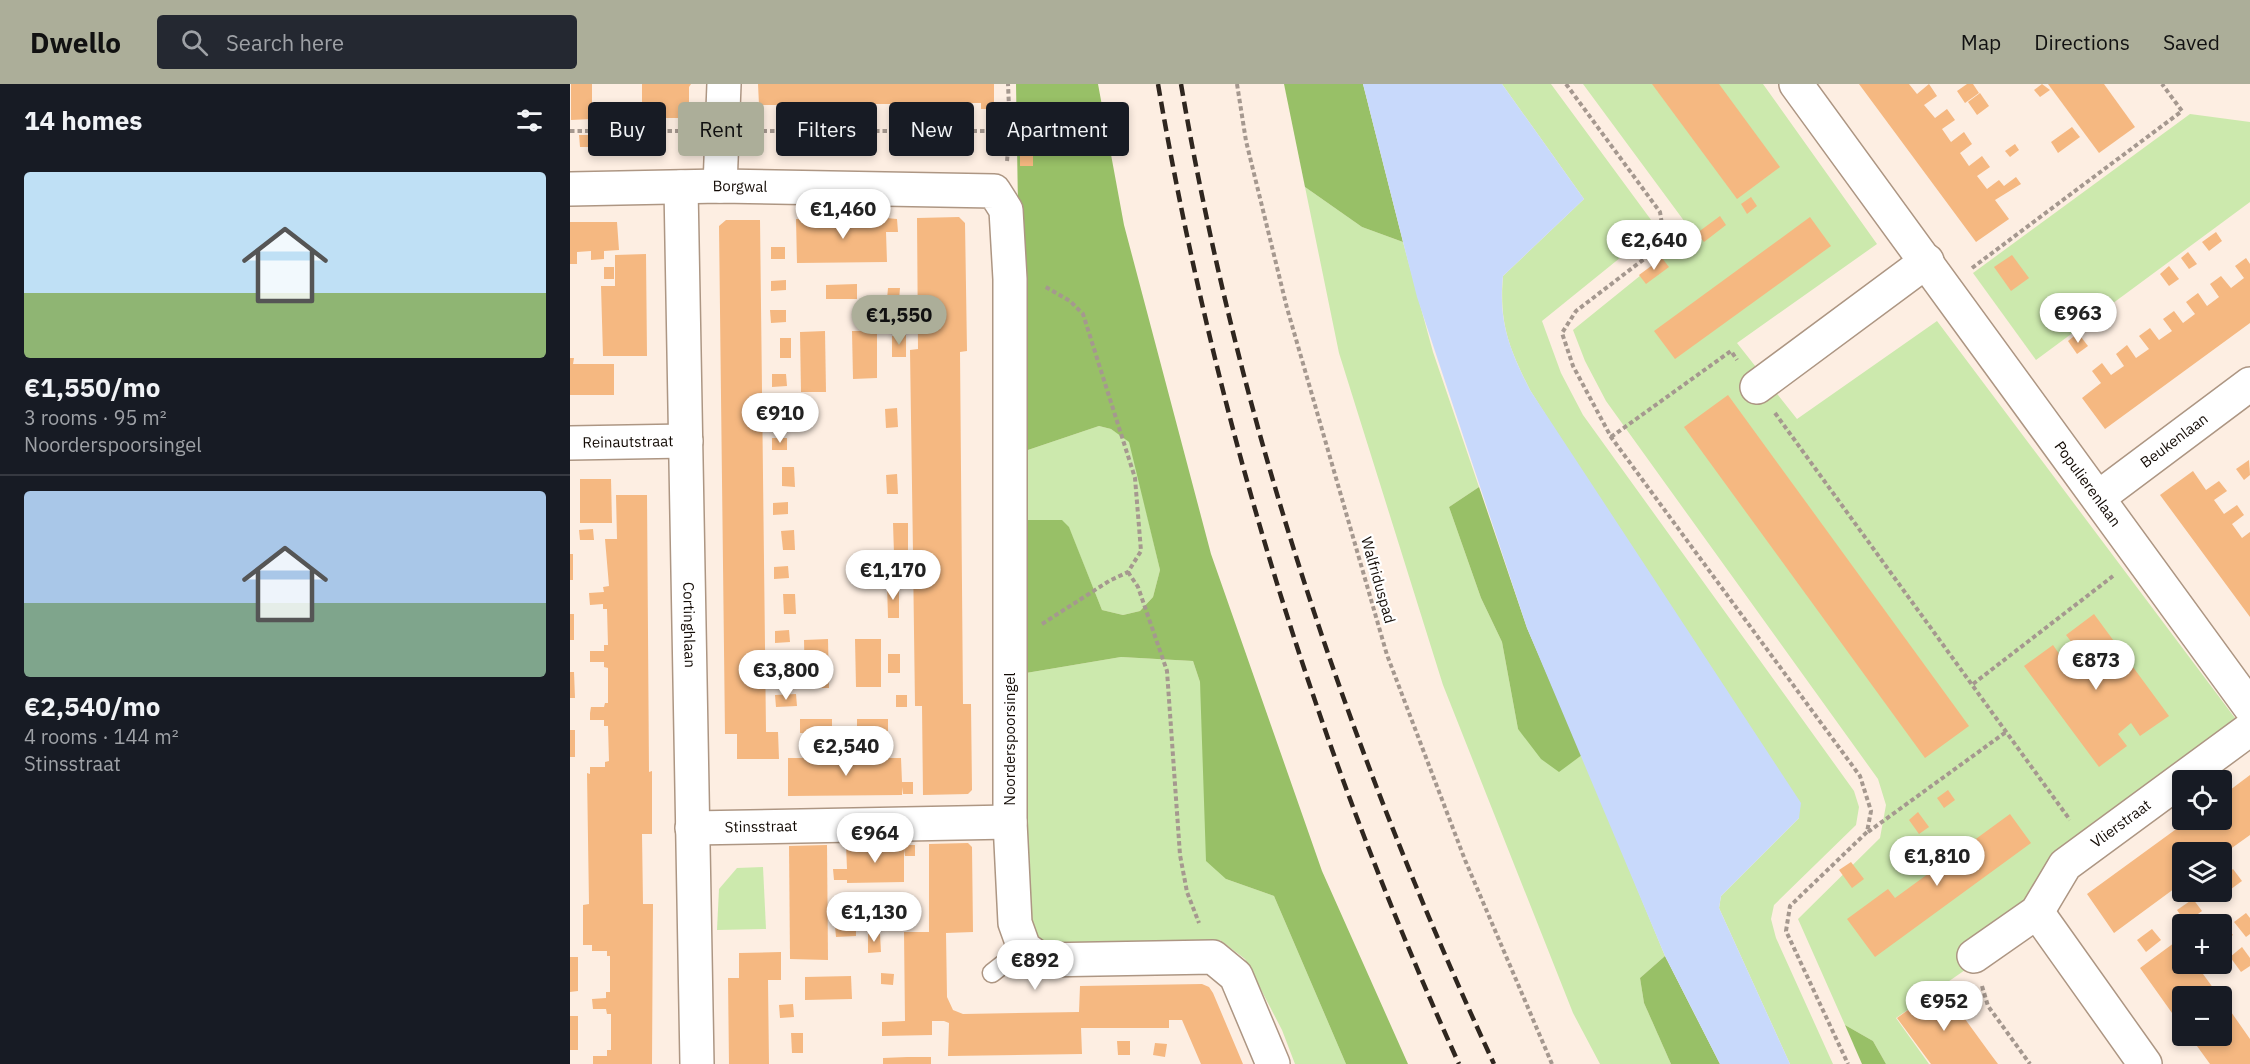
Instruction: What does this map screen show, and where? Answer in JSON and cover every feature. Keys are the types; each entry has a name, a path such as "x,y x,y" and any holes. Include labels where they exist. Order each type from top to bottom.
{"street":[{"path":"723,102 724,84"},
{"name":"Populierenlaan","path":"1796,84 2250,707"},
{"path":"720,186 721,156"},
{"name":"Borgwal","path":"570,189 720,186 1000,200"},
{"name":"Cortinghlaan","path":"681,187 697,1064"},
{"name":"Noorderspoorsingel","path":"1000,200 1010,279 1010,822 1015,923 1024,948"},
{"path":"1757,387 1927,261"},
{"name":"Beukenlaan","path":"2099,497 2250,384"},
{"name":"Reinautstraat","path":"570,443 686,441"},
{"name":"Vlierstraat","path":"1974,956 2037,912 2065,865 2250,729"},
{"name":"Stinsstraat","path":"692,828 1010,822"},
{"path":"2037,912 2145,1064"},
{"path":"1024,948 1041,960 1213,957 1236,976 1273,1064"}],"lane":[{"path":"992,973 1024,948"}],"path":[{"path":"1008,84 1009,102"},
{"name":"Walfriduspad","path":"1237,84 1246,141 1287,308 1387,656 1465,860 1552,1064"},
{"path":"1566,84 1660,212 1665,243 1576,311 1562,333 1573,366 1611,437 1860,776 1870,811 1868,832"},
{"path":"1945,288 2182,111 2162,84"},
{"path":"570,131 678,131"},
{"path":"764,131 986,131"},
{"path":"1000,200 1008,156"},
{"path":"1010,279 1034,279 1070,301 1083,314 1135,478 1141,551 1128,572 1109,580 1038,627 1010,633"},
{"path":"1611,437 1731,351 2089,847"},
{"path":"1972,684 2140,556"},
{"path":"1128,572 1138,587 1167,671 1180,855 1187,892 1213,957"},
{"path":"1848,1064 1786,931 1790,906 1868,832 2006,732"},
{"path":"1974,956 1988,1006 2030,1064"}],"green space":[{"path":"1016,84 1098,84 1101,102 1016,102"},
{"path":"1284,84 1363,84 1403,242 1362,227 1305,187"},
{"path":"1502,84 1551,84 1657,228 1542,321 1561,373 1583,415 1854,791 1859,807 1856,825 1774,905 1771,919 1776,938 1833,1064 1790,1064 1719,908 1721,896 1799,818 1530,390 1511,348 1504,322 1503,276 1584,199"},
{"path":"1583,84 1763,84 1877,244 1737,343 1797,419 1937,321 2238,722 2182,770 2172,770 2172,779 1958,962 1965,970 1896,1018 1929,1064 1886,1064 1873,1041 1845,1025 1798,919 1880,838 1886,805 1878,779 1606,401 1585,361 1573,330 1693,233"},
{"path":"2190,114 2250,122 2250,202 2036,360 1973,273"},
{"path":"1017,156 1111,156 1124,225 1211,554 1322,871 1408,1064 1346,1064 1274,896 1226,879 1206,861 1200,682 1193,661 1121,657 1026,673 1023,520 1062,520 1069,527 1102,610 1123,615 1140,611 1153,597 1160,570 1129,442 1111,429 1099,426 1022,452"},
{"path":"1305,187 1362,227 1403,242 1433,352 1479,487 1449,507 1481,598 1502,642 1518,729 1559,771 1582,755 1665,956 1640,978 1644,1003 1671,1064 1600,1064 1573,1013 1443,685 1339,353"},
{"path":"1099,426 1111,429 1130,442 1160,570 1153,597 1140,611 1123,615 1102,610 1069,528 1023,520 1022,452"},
{"path":"1479,487 1527,628 1582,755 1559,772 1541,759 1518,729 1502,642 1481,598 1449,507"},
{"path":"1121,657 1193,661 1200,682 1226,879 1274,896 1346,1064 1295,1064 1282,1030 1245,959 1220,940 1054,947 1037,943 1029,930 1026,673"},
{"path":"763,867 766,929 717,930 719,889 737,868"},
{"path":"1665,956 1720,1064 1671,1064 1644,1003 1640,978"},
{"path":"1845,1025 1873,1041 1886,1064 1862,1064"}],"water":[{"path":"1363,84 1502,84 1584,199 1503,276 1502,308 1507,335 1530,390 1801,803 1799,818 1721,896 1719,908 1790,1064 1720,1064 1665,956 1527,628 1417,297"}],"building":[{"path":"571,84 592,84 592,102 588,102 588,119 571,120"},
{"path":"642,84 691,84 689,102 678,102 678,118 666,118 666,102 642,102"},
{"path":"758,84 994,84 994,102 986,102 986,109 981,109 981,103 974,102 877,104 877,102 776,102 776,105 764,105 764,102 759,102"},
{"path":"1652,84 1719,84 1780,167 1737,199"},
{"path":"1859,84 1909,84 1917,94 1929,84 1937,96 1924,105 1935,118 1947,109 1955,120 1942,129 1951,142 1964,132 1972,144 1960,153 1969,166 1982,156 1990,167 1977,176 1987,189 1999,180 2004,186 2016,177 2021,184 1995,200 2009,219 1976,242"},
{"path":"1967,84 1973,84 1979,93 1965,103 1957,91"},
{"path":"2042,84 2050,90 2040,97 2034,90"},
{"path":"2048,84 2104,84 2135,127 2099,153"},
{"path":"1980,93 1989,106 1977,115 1968,102"},
{"path":"2072,127 2080,137 2058,153 2051,142"},
{"path":"579,135 588,135 588,147 580,147"},
{"path":"2015,144 2019,150 2010,157 2005,151"},
{"path":"1020,156 1033,156 1033,166 1020,166"},
{"path":"1751,197 1757,206 1747,214 1741,204"},
{"path":"1720,216 1726,225 1704,242 1697,233"},
{"path":"959,217 965,223 967,351 960,352 963,704 971,704 972,790 968,794 923,795 922,706 915,706 913,557 912,564 897,564 898,582 887,582 887,554 894,554 893,523 908,523 908,553 913,553 910,350 918,349 917,218"},
{"path":"1810,217 1831,246 1675,359 1654,331"},
{"path":"796,219 897,219 898,232 886,232 887,262 797,263"},
{"path":"726,220 760,220 766,732 778,732 779,759 737,759 737,734 725,734 719,226"},
{"path":"570,222 617,222 619,250 604,251 604,259 591,260 591,251 577,252 577,264 570,264"},
{"path":"2216,232 2222,241 2209,251 2202,242"},
{"path":"771,247 785,247 785,259 771,259"},
{"path":"2188,252 2197,264 2189,269 2181,258"},
{"path":"646,254 647,356 603,356 601,286 615,286 615,255"},
{"path":"2012,255 2029,278 2011,291 1994,267"},
{"path":"1662,258 1669,267 1646,284 1639,275"},
{"path":"2246,258 2250,264 2250,323 2105,429 2082,398 2101,383 2092,371 2102,363 2111,375 2124,366 2116,354 2127,345 2136,358 2149,349 2139,336 2150,328 2159,340 2172,331 2163,319 2174,311 2183,323 2195,314 2186,302 2198,293 2207,306 2219,297 2210,284 2221,276 2231,288 2244,278 2235,266"},
{"path":"2169,266 2179,279 2169,286 2160,274"},
{"path":"604,267 614,267 614,279 604,279"},
{"path":"786,280 786,290 771,291 771,281"},
{"path":"857,284 857,299 826,299 826,285"},
{"path":"888,288 900,288 899,300 887,299"},
{"path":"770,310 786,310 786,322 771,323"},
{"path":"825,331 826,392 801,392 800,332"},
{"path":"852,331 877,331 877,378 853,379"},
{"path":"2078,333 2088,346 2077,354 2068,341"},
{"path":"906,335 906,357 892,357 892,336"},
{"path":"780,338 791,338 791,358 780,358"},
{"path":"570,358 574,358 573,364 614,364 614,395 570,395"},
{"path":"772,374 786,374 787,386 772,387"},
{"path":"1728,395 1969,726 1925,758 1684,427"},
{"path":"780,401 793,401 794,421 781,421"},
{"path":"897,408 898,427 886,428 885,409"},
{"path":"772,438 787,438 787,450 772,450"},
{"path":"2249,460 2250,475 2244,480 2236,469"},
{"path":"782,467 794,467 795,487 782,486"},
{"path":"2193,471 2206,490 2219,481 2227,491 2214,500 2224,514 2237,505 2244,515 2232,524 2242,538 2250,532 2250,617 2160,495"},
{"path":"897,474 898,494 887,494 886,475"},
{"path":"580,479 611,479 612,523 580,523"},
{"path":"616,495 647,495 649,772 652,771 652,834 642,834 643,904 653,904 652,1064 593,1064 593,1056 607,1056 607,1050 611,1050 611,1014 607,1014 606,1009 593,1009 592,999 606,998 606,992 610,992 610,956 607,956 607,951 592,951 592,945 583,945 583,905 589,904 587,773 590,774 590,767 605,767 605,762 609,761 608,726 604,726 604,720 590,720 591,707 604,707 605,703 608,703 608,668 604,667 604,662 590,662 590,651 604,651 604,645 608,645 607,609 603,609 603,604 590,605 589,593 604,592 603,587 609,586 605,539 617,539"},
{"path":"788,502 788,514 773,515 773,503"},
{"path":"593,529 594,540 580,540 579,530"},
{"path":"794,530 795,550 783,550 781,531"},
{"path":"570,554 573,554 573,580 570,580"},
{"path":"788,566 789,578 774,579 774,567"},
{"path":"887,584 899,584 899,618 888,618"},
{"path":"783,594 795,594 796,614 784,614"},
{"path":"570,614 574,614 574,640 570,640"},
{"path":"2094,614 2169,716 2140,736 2131,723 2118,734 2127,746 2099,767 2024,666 2053,645 2062,658 2076,648 2066,635"},
{"path":"789,630 790,642 775,643 775,631"},
{"path":"828,639 829,688 805,688 804,640"},
{"path":"855,639 881,639 881,687 856,687"},
{"path":"888,654 900,654 900,673 888,673"},
{"path":"784,658 797,658 798,678 785,678"},
{"path":"570,672 574,672 575,698 570,698"},
{"path":"796,694 797,706 776,707 775,695"},
{"path":"896,695 907,695 907,707 896,707"},
{"path":"800,719 832,719 832,733 800,733"},
{"path":"857,719 888,719 888,731 857,731"},
{"path":"570,730 575,730 575,757 570,757"},
{"path":"788,758 901,758 902,782 913,782 913,794 903,794 902,787 902,795 788,796"},
{"path":"2250,775 2250,835 2232,848 2232,842 2172,842 2172,890 2114,933 2087,894 2175,830 2232,830 2232,788"},
{"path":"1948,790 1955,800 1944,808 1937,798"},
{"path":"1918,812 1929,827 1919,834 1909,820"},
{"path":"2010,814 2031,843 1875,957 1847,919 1888,889 1895,898"},
{"path":"968,843 972,847 973,932 946,933 947,997 953,1010 963,1014 1079,1012 1080,986 1202,984 1209,987 1213,993 1243,1064 1201,1064 1182,1020 1169,1020 1169,1028 1081,1028 1082,1054 948,1056 949,1023 944,1021 932,1021 932,1035 882,1036 882,1022 905,1021 904,932 929,932 929,844"},
{"path":"827,845 828,960 790,959 789,846"},
{"path":"846,845 915,845 915,856 905,856 904,849 904,882 847,883 847,880 834,880 833,869 847,869"},
{"path":"1851,862 1864,879 1852,888 1839,870"},
{"path":"2232,870 2242,881 2232,888"},
{"path":"2189,902 2195,902 2202,911 2198,914 2180,914 2177,910"},
{"path":"860,906 892,906 892,918 860,918"},
{"path":"2246,913 2250,918 2250,934 2246,937 2234,922"},
{"path":"856,925 856,936 836,937 835,926"},
{"path":"2152,929 2161,940 2146,952 2137,940"},
{"path":"868,934 880,934 881,952 868,953"},
{"path":"2172,944 2172,974 2203,974 2212,986 2172,986 2172,1013 2140,968"},
{"path":"2242,947 2250,958 2250,966 2241,972 2232,960 2232,955"},
{"path":"781,952 781,980 768,980 769,1064 729,1064 728,978 739,978 739,953"},
{"path":"570,957 578,957 578,991 570,992"},
{"path":"881,973 894,974 893,985 881,984"},
{"path":"851,976 852,999 805,1000 805,977"},
{"path":"1941,986 1998,1064 1931,1064 1897,1018"},
{"path":"793,1004 794,1017 780,1018 779,1005"},
{"path":"2232,1013 2250,1039 2250,1064 2210,1064 2197,1046 2232,1046"},
{"path":"570,1016 578,1016 578,1050 570,1050"},
{"path":"791,1033 803,1033 803,1053 792,1053"},
{"path":"1117,1041 1130,1041 1130,1055 1118,1055"},
{"path":"1155,1043 1167,1044 1165,1057 1153,1055"},
{"path":"931,1057 931,1064 883,1064 883,1058"}],"railway":[{"path":"1158,84 1182,210 1210,336 1241,460 1277,583 1360,826 1459,1064"},
{"path":"1181,84 1205,211 1234,336 1267,461 1305,584 1392,827 1441,946 1494,1064"}]}
